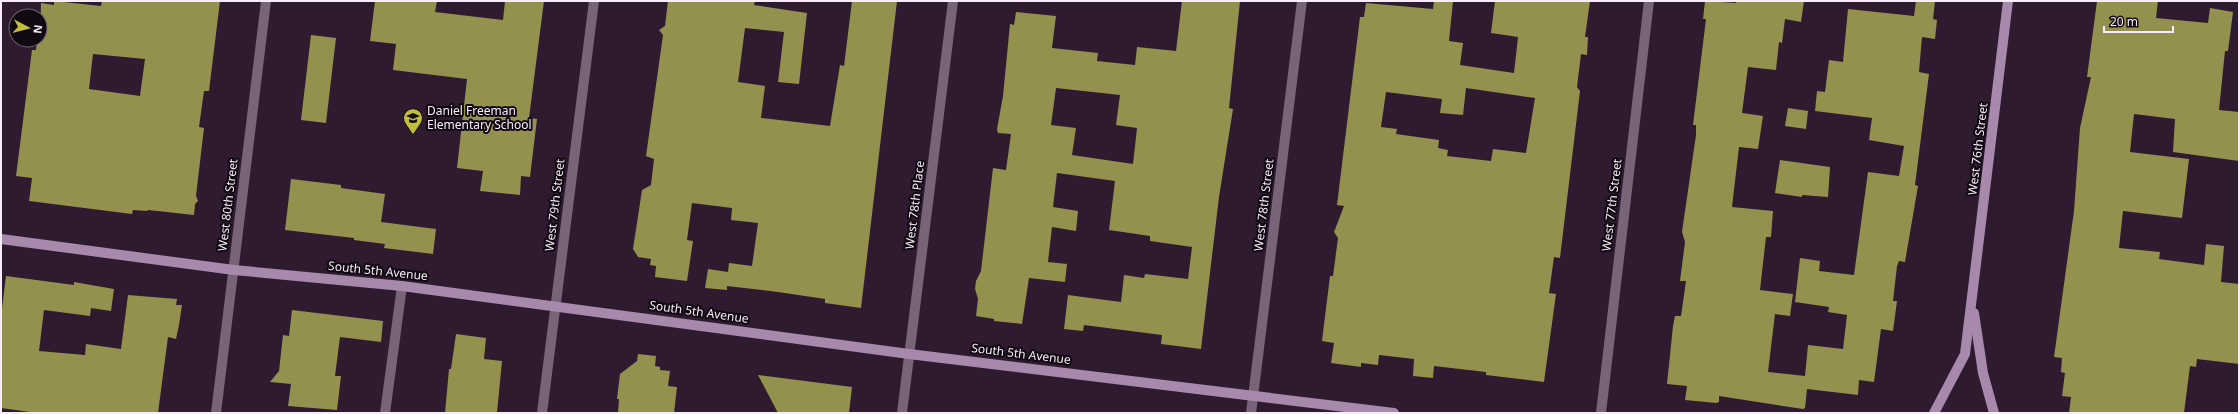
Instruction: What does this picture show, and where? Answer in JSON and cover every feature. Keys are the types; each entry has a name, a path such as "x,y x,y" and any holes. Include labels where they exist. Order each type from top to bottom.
{"street":[{"name":"West 80th Street","path":"216,413 266,1"},
{"name":"West 79th Street","path":"542,413 594,1"},
{"name":"West 78th Place","path":"902,413 953,1"},
{"name":"West 78th Street","path":"1251,413 1302,1"},
{"name":"West 77th Street","path":"1601,413 1649,1"},
{"name":"West 76th Street","path":"1934,413 1965,354 1973,301 2008,1"},
{"name":"South 5th Avenue","path":"1,239 234,270 402,286 909,354 1394,413"},
{"path":"385,413 402,286"},
{"name":"West 76th Street","path":"1973,301 1984,373 1994,413"}],"building":[{"path":"54,1 101,6 102,1 220,1 209,91 204,91 199,127 204,128 196,196 198,201 195,204 194,215 148,210 133,210 132,214 29,201 32,178 16,176 32,50 36,50 36,48 48,48 48,8 41,8 41,3 54,5","holes":["93,54 145,59 140,96 89,89"]},
{"path":"375,1 437,1 435,12 503,20 505,1 544,1 529,118 537,119 530,177 521,176 520,195 480,191 483,171 457,168 467,79 393,70 396,44 370,41"},
{"path":"668,1 755,1 754,5 807,13 799,84 778,82 784,32 745,28 738,82 765,86 761,118 830,126 840,65 844,66 852,1 897,1 861,308 825,303 825,299 778,292 727,286 727,290 705,288 708,269 728,272 729,263 752,266 758,223 731,220 732,208 692,203 687,240 693,241 687,281 655,277 656,266 650,265 651,259 638,257 633,249 642,190 651,185 654,159 646,156 663,35 659,30 665,26"},
{"path":"1182,1 1240,1 1229,108 1233,109 1219,197 1201,349 1161,344 1162,335 1084,325 1083,331 1064,329 1068,295 1121,302 1124,275 1144,278 1145,274 1188,279 1192,247 1150,241 1150,236 1109,230 1115,181 1057,173 1053,207 1078,211 1076,231 1052,227 1048,262 1067,264 1065,282 1029,278 1022,324 994,321 994,319 976,316 978,299 975,289 976,281 981,271 993,168 1006,170 1011,134 998,133 997,129 1003,96 1010,24 1014,25 1016,12 1056,16 1052,48 1098,53 1097,61 1135,65 1137,47 1176,51","holes":["1056,88 1120,95 1116,125 1137,128 1133,164 1072,155 1076,128 1051,125"]},
{"path":"1434,1 1453,1 1449,41 1463,43 1460,65 1514,73 1518,37 1491,33 1495,1 1590,1 1585,37 1588,37 1587,55 1581,54 1577,87 1580,91 1560,258 1554,257 1549,293 1556,294 1544,382 1486,375 1486,372 1434,366 1433,378 1413,376 1414,359 1379,355 1378,365 1361,363 1361,367 1331,363 1334,343 1322,341 1330,276 1333,276 1338,238 1334,232 1344,206 1337,205 1360,17 1364,17 1366,3 1433,9","holes":["1466,88 1535,98 1526,153 1493,149 1491,161 1447,156 1448,150 1438,148 1439,140 1396,134 1397,129 1381,127 1386,92 1442,99 1440,113 1463,115"]},
{"path":"1705,1 1736,3 1736,1 1804,1 1801,22 1785,19 1782,43 1779,42 1776,70 1748,67 1742,113 1763,116 1758,149 1739,147 1732,207 1773,211 1771,237 1766,237 1760,290 1793,294 1790,316 1775,314 1768,372 1805,376 1808,345 1843,349 1847,315 1828,312 1829,307 1795,302 1800,258 1820,261 1819,271 1854,275 1868,172 1899,176 1904,146 1869,140 1872,118 1815,111 1817,91 1825,92 1829,60 1843,62 1848,9 1914,16 1916,1 1935,1 1933,19 1937,20 1935,39 1922,37 1919,72 1929,74 1915,185 1918,186 1905,262 1899,261 1897,266 1893,301 1897,301 1893,331 1881,329 1874,382 1859,380 1858,395 1807,389 1805,408 1803,409 1719,396 1719,402 1716,403 1685,400 1687,386 1667,384 1673,326 1675,316 1681,316 1686,281 1680,281 1685,242 1682,232 1696,135 1696,125 1693,125 1706,19 1703,19"},
{"path":"2097,1 2158,1 2156,18 2208,23 2210,8 2233,12 2228,51 2225,51 2219,110 2239,112 2239,161 2173,152 2175,119 2134,114 2130,152 2189,159 2182,218 2123,211 2119,248 2160,252 2159,259 2204,265 2206,244 2224,246 2221,282 2239,284 2239,364 2197,359 2196,367 2190,366 2184,413 2069,413 2071,397 2062,396 2065,373 2061,372 2062,358 2054,357 2074,211 2080,128 2091,77 2087,77"},
{"path":"311,35 336,38 326,123 301,120"},
{"path":"1788,108 1808,111 1806,129 1785,126"},
{"path":"1780,160 1830,167 1828,197 1802,195 1802,197 1775,193"},
{"path":"291,179 341,185 341,188 385,194 381,222 436,229 433,254 384,248 385,244 354,240 354,238 285,230"},
{"path":"6,276 74,285 74,282 114,289 111,311 91,308 90,316 44,310 39,351 85,355 86,344 121,349 128,295 177,299 176,305 182,305 179,325 176,339 168,337 158,413 37,413 1,408 1,316"},
{"path":"292,310 383,321 381,342 340,337 335,376 341,376 337,410 288,406 291,384 270,382 279,371 283,335 289,336"},
{"path":"456,334 486,338 484,359 502,361 497,413 445,413 449,369 451,369"},
{"path":"638,354 656,356 655,366 660,367 660,370 670,371 668,386 677,387 674,413 618,413 619,399 617,399 620,374 637,361"},
{"path":"758,375 852,387 849,413 778,413"}],"place":[{"name":"Daniel Freeman Elementary School","path":"413,135"}]}
